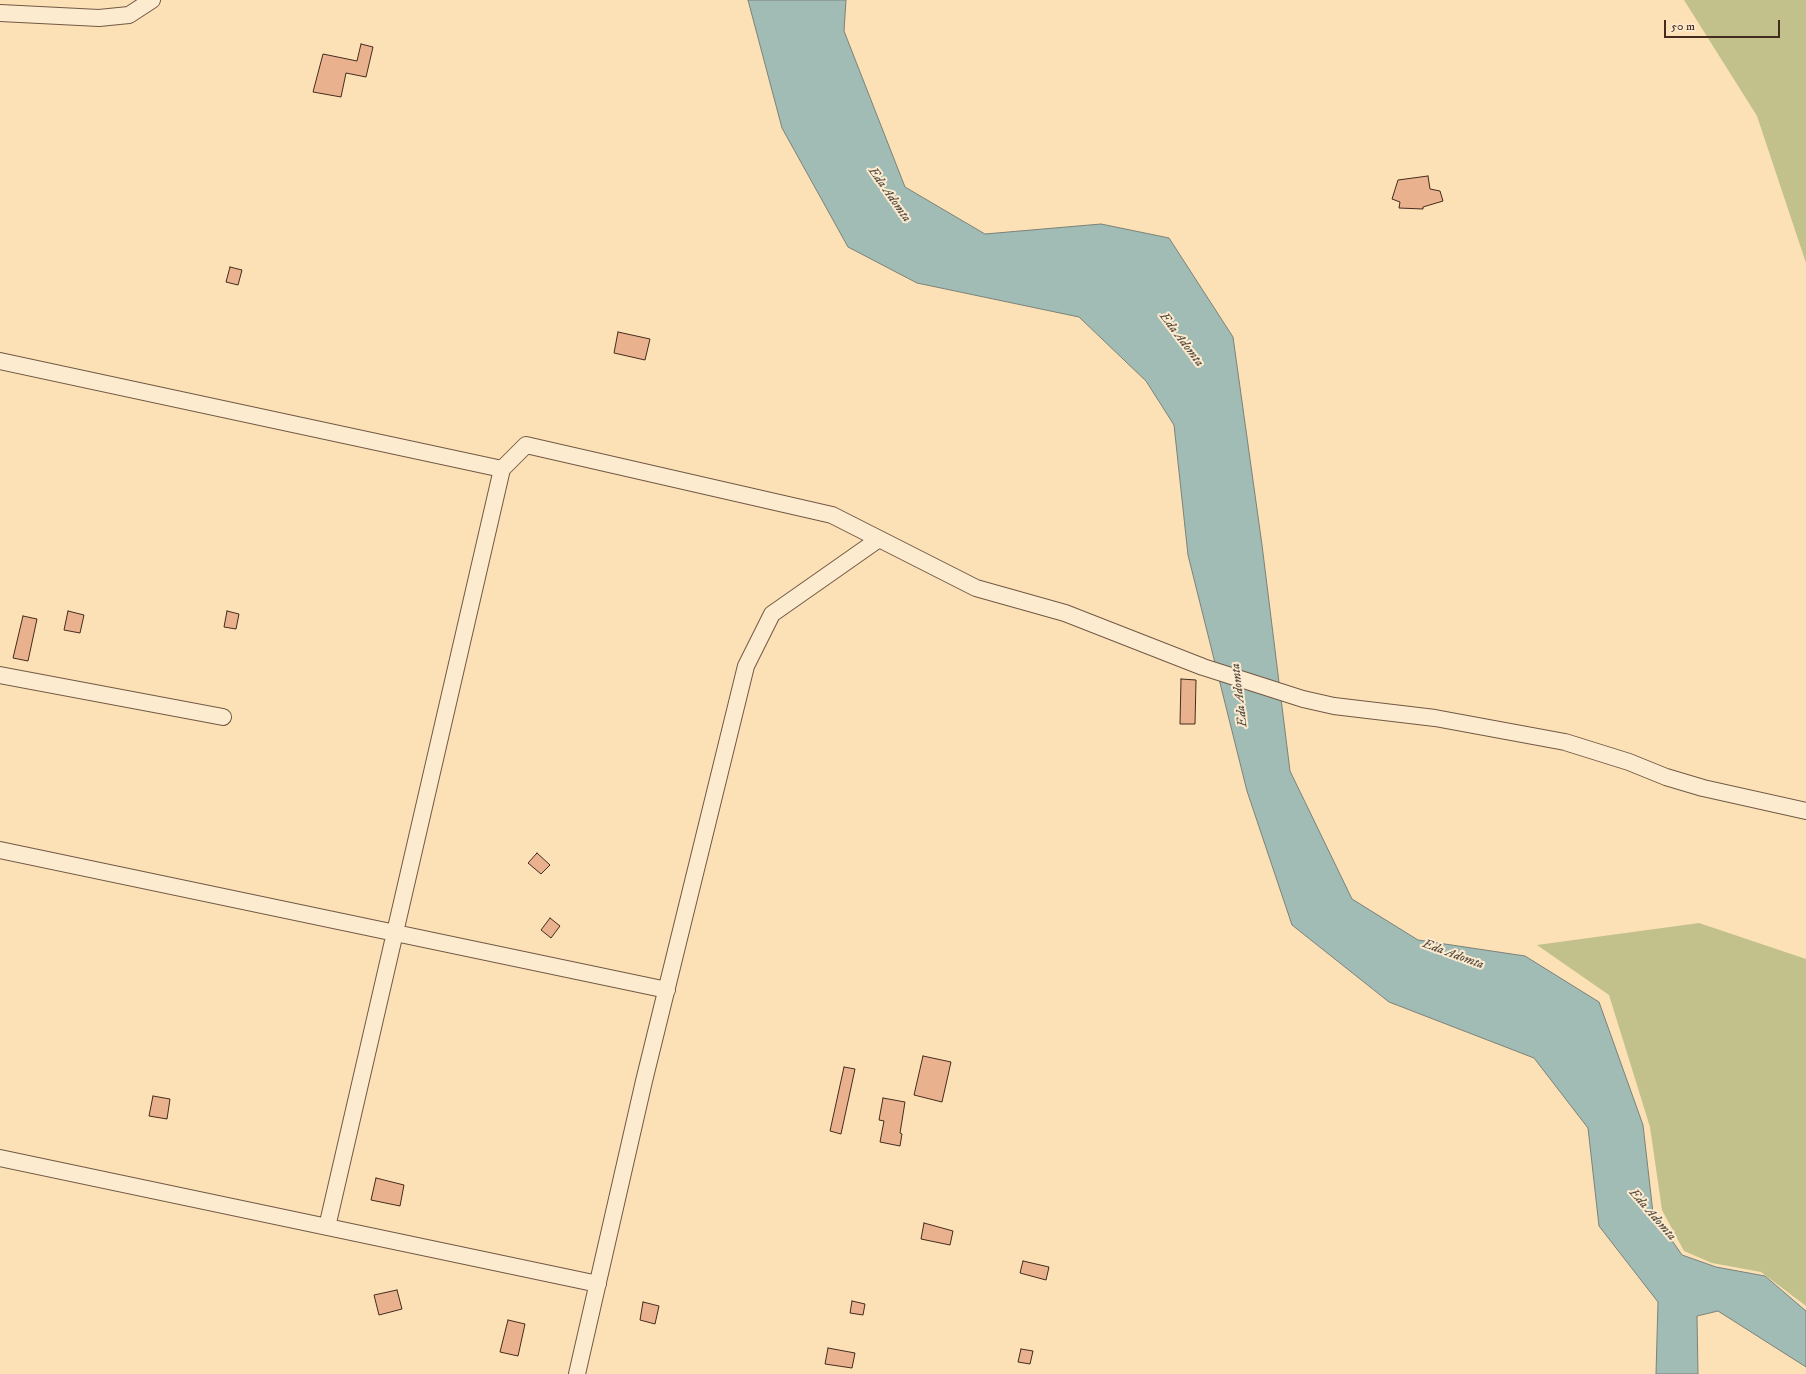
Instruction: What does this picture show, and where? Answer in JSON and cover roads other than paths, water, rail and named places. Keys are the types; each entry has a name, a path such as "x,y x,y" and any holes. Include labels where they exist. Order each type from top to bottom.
{"street":[{"path":"0,13 99,18 129,15 152,0"},
{"path":"0,361 502,469"},
{"path":"327,1227 502,469 526,444 832,515 976,588 1065,613 1202,667 1303,699 1334,706 1435,718 1565,742 1630,762 1666,777 1703,788 1806,811"},
{"path":"578,1374 667,990 746,666 772,614 879,538"},
{"path":"0,675 223,718"},
{"path":"0,850 667,990"},
{"path":"0,1158 598,1284"}],"water":[{"name":"Eda Adomta","path":"748,0 846,0 844,31 905,187 985,234 1101,224 1169,238 1233,337 1262,545 1290,771 1352,899 1418,940 1525,956 1599,1002 1643,1125 1653,1213 1682,1255 1716,1267 1765,1276 1806,1311 1806,1367 1718,1311 1697,1316 1698,1374 1656,1374 1658,1302 1599,1226 1588,1128 1534,1058 1389,1002 1292,925 1247,791 1188,555 1174,425 1146,381 1079,317 917,283 848,247 782,128"}]}
